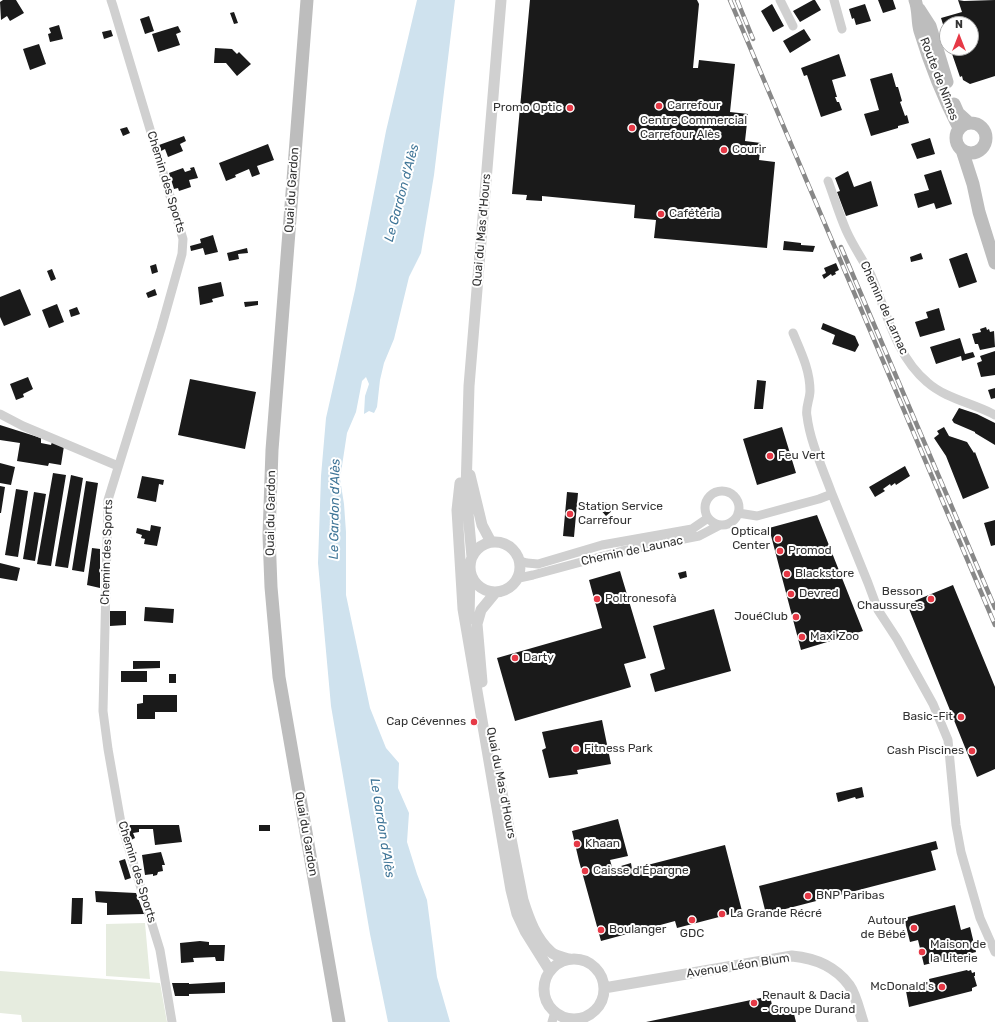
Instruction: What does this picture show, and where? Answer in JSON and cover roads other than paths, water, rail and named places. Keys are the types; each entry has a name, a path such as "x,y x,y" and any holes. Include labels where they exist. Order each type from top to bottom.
{"main road":[{"name":"Quai du Gardon","path":"307,0 273,437 269,535 271,587 279,677 339,1022"},
{"name":"Route de Nîmes","path":"916,3 920,29 946,102 964,126"},
{"path":"979,125 985,133 985,141 983,146 968,151 957,143 956,138 964,126 979,125"},
{"path":"968,151 968,170 995,263"},
{"path":"973,184 987,211 995,235"}],"street":[{"name":"Chemin des Sports","path":"111,0 183,239 182,254 161,329 108,500 103,711 121,823 160,950 172,1022"},
{"name":"Quai du Mas d'Hours","path":"472,557 466,491 469,386 501,0"},
{"path":"780,0 793,26"},
{"path":"834,0 842,29"},
{"name":"Chemin de Larnac","path":"828,181 846,230 870,275 895,337 910,365 927,382 942,393 995,415"},
{"path":"792,333 802,353 808,373 810,393 806,413 809,428 832,494 878,610 897,640 933,704 948,740 956,826 961,852 980,918 995,952"},
{"path":"0,414 23,426 118,466"},
{"name":"Quai du Mas d'Hours","path":"466,461 482,524 491,542"},
{"name":"Quai du Mas d'Hours","path":"466,461 461,474 457,510 463,609 468,643 511,890 517,914 525,932 550,971"},
{"path":"720,491 725,492 734,497 739,508 738,514 731,523 726,525 714,524 705,513 705,504 711,495 720,491"},
{"path":"738,514 757,516 832,494"},
{"name":"Chemin de Launac","path":"520,561 538,564 602,545 692,529 708,518"},
{"name":"Chemin de Launac","path":"519,578 622,551 698,536 720,525"},
{"path":"491,542 499,542 513,548 520,561 521,570 519,578 509,589 502,592 487,591 479,587 470,573 472,557 476,550 483,544 491,542"},
{"name":"Quai du Mas d'Hours","path":"468,643 470,573"},
{"name":"Quai du Mas d'Hours","path":"495,592 481,610 477,624 478,641 483,692 523,900 529,920 539,938 552,953 568,959"},
{"name":"Avenue Léon Blum","path":"604,988 792,956 808,958 822,962 849,984 857,1001 863,1022"},
{"path":"568,959 586,961 594,966 603,980 604,988 598,1007 582,1018 572,1019 553,1017 545,997 545,979 550,971 561,961 568,959"}],"water":[{"name":"Le Gardon d'Alès","path":"417,0 455,0 434,175 421,253 409,277 394,339 384,363 380,380 377,407 374,413 369,411 364,414 365,396 369,384 366,377 362,381 356,412 347,433 340,479 346,532 346,595 370,708 386,748 399,763 398,788 409,813 407,842 427,900 437,977 450,1022 388,1022 370,934 331,706 318,563 321,476 326,418 355,290 386,131"}],"railway":[{"path":"730,0 995,625"},
{"path":"737,0 753,39"},
{"path":"841,247 995,608"}],"place":[{"name":"Carrefour","path":"659,106"},
{"name":"Promo Optic","path":"570,108"},
{"name":"Centre Commercial Carrefour Alès","path":"632,128"},
{"name":"Courir","path":"724,150"},
{"name":"Cafétéria","path":"661,214"},
{"name":"Feu Vert","path":"770,456"},
{"name":"Station Service Carrefour","path":"570,514"},
{"name":"Optical Center","path":"778,539"},
{"name":"Promod","path":"780,551"},
{"name":"Blackstore","path":"787,574"},
{"name":"Devred","path":"791,594"},
{"name":"Poltronesofà","path":"597,599"},
{"name":"Besson Chaussures","path":"931,599"},
{"name":"JouéClub","path":"796,617"},
{"name":"Maxi Zoo","path":"802,637"},
{"name":"Darty","path":"515,658"},
{"name":"Basic-Fit","path":"961,717"},
{"name":"Cap Cévennes","path":"474,722"},
{"name":"Fitness Park","path":"576,749"},
{"name":"Cash Piscines","path":"972,751"},
{"name":"Khaan","path":"577,844"},
{"name":"Caisse d'Épargne","path":"585,871"},
{"name":"BNP Paribas","path":"808,896"},
{"name":"La Grande Récré","path":"722,914"},
{"name":"GDC","path":"692,920"},
{"name":"Autour de Bébé","path":"914,928"},
{"name":"Boulanger","path":"601,930"},
{"name":"Maison de la Literie","path":"922,952"},
{"name":"McDonald's","path":"942,987"},
{"name":"Renault & Dacia - Groupe Durand","path":"754,1003"}]}
